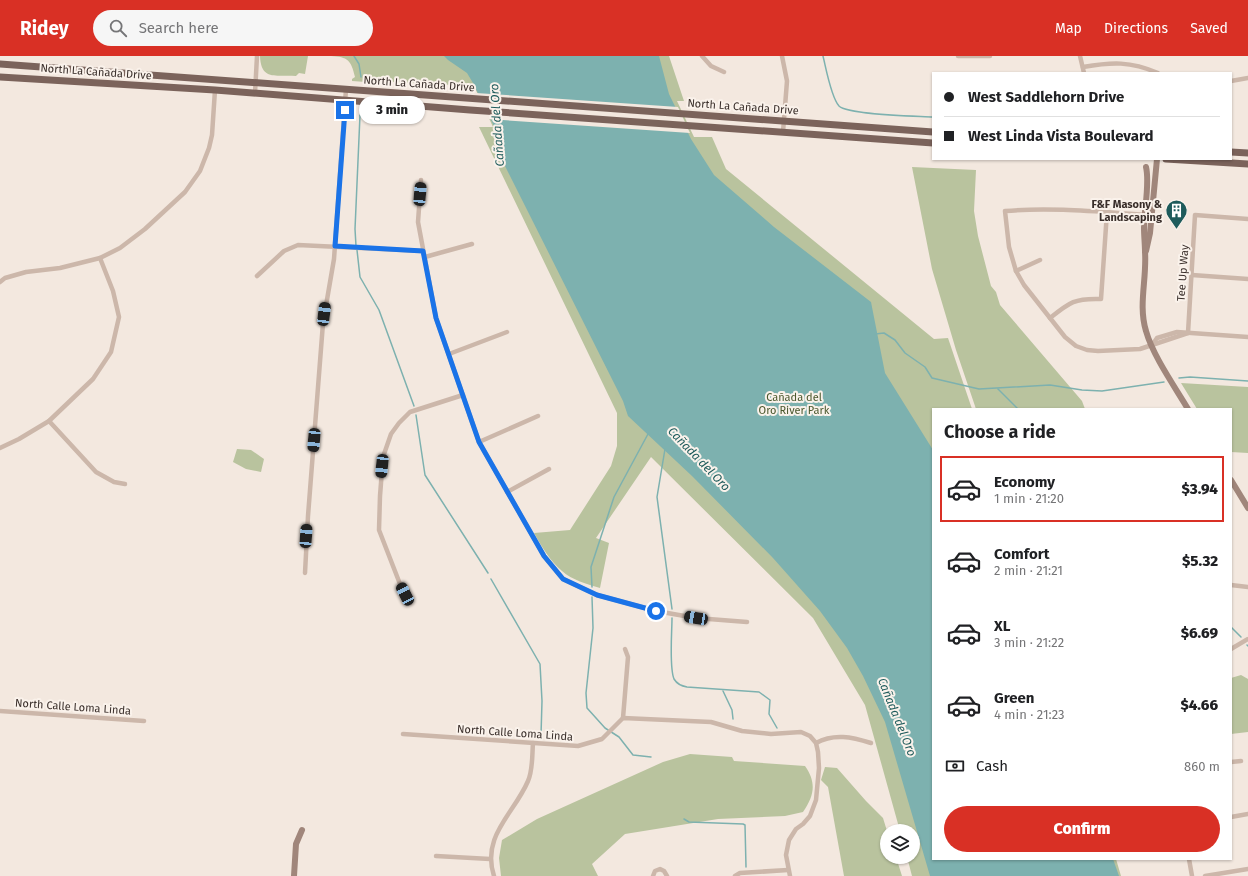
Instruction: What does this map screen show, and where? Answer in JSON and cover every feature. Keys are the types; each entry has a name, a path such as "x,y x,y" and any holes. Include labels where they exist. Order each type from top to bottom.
{"main road":[{"name":"North La Cañada Drive","path":"0,64 932,132"},
{"path":"26,79 27,66"},
{"name":"North La Cañada Drive","path":"0,77 215,90 932,143"},
{"path":"1232,152 1248,154"},
{"path":"1182,160 1248,164"}],"street":[{"path":"255,93 256,56"},
{"path":"702,56 712,66 724,72"},
{"path":"782,56 787,81 783,132"},
{"path":"958,56 990,56"},
{"path":"1080,56 1084,72"},
{"path":"1083,67 1106,63 1120,63 1144,67 1156,72"},
{"path":"1232,81 1248,78"},
{"path":"305,573 306,536 323,322 325,304 333,271 346,89"},
{"path":"0,282 5,278 26,272 60,268 100,258 120,248 176,202 200,171 209,148 212,132 215,90"},
{"path":"1147,160 1144,178 1149,189"},
{"path":"1156,160 1149,189 1148,215 1144,239 1145,252 1142,310 1146,332 1152,345 1187,408"},
{"path":"422,180 418,222 436,318 479,442 544,556 563,579 597,595 655,611 696,618 747,622"},
{"path":"1148,215 1040,208 1005,211 1009,247 1016,271 1024,285 1065,337 1079,348 1098,351 1140,349 1188,333 1248,338"},
{"path":"1050,318 1066,305 1078,300 1101,299 1107,212"},
{"name":"Tee Up Way","path":"1188,333 1196,215 1248,219"},
{"path":"258,276 270,266 277,257 291,247 305,244 423,251"},
{"path":"425,257 472,244"},
{"path":"0,448 20,439 49,421 93,378 111,352 119,317 113,291 100,258"},
{"path":"1016,271 1040,260"},
{"path":"1192,275 1248,279"},
{"path":"449,354 507,332"},
{"path":"410,603 400,584 379,530 383,457 391,434 410,412 463,395"},
{"path":"479,442 538,416"},
{"path":"49,421 96,472 114,482 125,484"},
{"path":"508,492 549,469"},
{"path":"1232,482 1248,508"},
{"path":"1232,584 1248,587"},
{"path":"1232,648 1248,639"},
{"path":"625,648 628,657 623,718 711,722 742,730 771,734 801,732 810,736 816,743 819,768 816,800 810,816 796,829 789,840 786,855 790,876"},
{"name":"North Calle Loma Linda","path":"0,711 144,721"},
{"name":"North Calle Loma Linda","path":"404,734 578,746 602,739 623,718"},
{"path":"816,743 826,738 838,737 853,737 871,743"},
{"path":"494,876 490,859 494,842 499,828 523,791 529,778 533,744"},
{"path":"1232,762 1241,761"},
{"path":"1232,817 1248,814"},
{"path":"294,876 296,844 302,830"},
{"path":"436,856 490,859"},
{"path":"1189,860 1192,876"},
{"path":"653,876 655,871 660,869 664,871 667,876"},
{"path":"1205,876 1248,869"},
{"path":"735,876 740,873 788,870"}],"green space":[{"path":"260,56 308,56 305,74 299,73 296,76 271,75 263,70"},
{"name":"Cañada del Oro River Park","path":"331,56 669,56 684,101 677,101 694,137 712,137 726,169 934,339 948,338 972,408 932,408 932,860 1116,860 1121,876 912,876 909,864 920,864 920,824 898,824 865,705 813,618 651,457 596,538 609,543 600,588 575,579 566,574 554,563 546,554 534,533 570,530 611,466 617,446 617,413 479,127 493,127 474,86 373,81 373,79 368,79 366,82 352,81 355,77 352,67 348,60"},
{"path":"912,167 976,170 974,211 978,236 991,286 996,292 1000,305 1082,401 1085,408 976,408 956,350 932,269"},
{"path":"1181,383 1248,387 1248,453 1232,452 1232,408 1196,408"},
{"path":"237,449 251,450 264,459 261,472 246,469 233,462"},
{"path":"1241,675 1248,679 1248,732 1232,734 1232,678"},
{"path":"690,754 732,757 734,761 805,766 809,772 813,784 812,795 803,812 785,816 718,819 625,834 592,864 598,876 501,876 499,858 502,840 537,819 663,762"},
{"path":"825,767 837,768 883,818 885,824 880,824 880,864 898,864 902,876 844,876 828,787 821,780"}],"water":[{"name":"Cañada del Oro River Park","path":"444,56 659,56 669,94 691,139 714,175 774,227 871,302 885,373 932,448 932,860 1113,860 1119,876 930,876 920,842 920,824 915,824 885,722 863,676 847,648 820,611 773,558 692,476 628,416 623,401 498,152 502,150 493,124 467,73"}],"pier":[{"path":"476,93 678,107 690,133 488,119"}],"waterway":[{"path":"354,56 359,64 361,77"},
{"path":"823,56 831,89 839,106 845,109 868,113 932,117"},
{"path":"356,246 355,229 360,115"},
{"path":"357,250 360,277 379,310 414,406"},
{"path":"875,334 884,333 895,340 905,353 925,367 932,378 979,389 1050,385 1082,390 1102,391 1164,382"},
{"path":"1179,378 1190,377 1248,381"},
{"path":"998,389 1017,408"},
{"path":"416,415 425,475 488,573"},
{"path":"592,587 591,567 614,497 648,434"},
{"path":"665,449 657,497 672,609"},
{"path":"491,579 540,664 542,701 541,735"},
{"path":"592,597 593,628 586,693 587,708 605,728 619,737 633,755 651,757"},
{"path":"672,618 672,674 676,682 687,687 759,692 770,700 769,714 777,728"},
{"path":"1232,628 1241,637"},
{"path":"723,691 732,710 733,719"},
{"path":"684,819 689,822 745,825 746,867"}],"place":[{"name":"F&F Masony & Landscaping","path":"1177,230"}],"route":[{"path":"345,110 335,246 423,251 436,318 479,442 544,556 563,579 597,595 656,611"}],"water label":[{"name":"Cañada del Oro","path":"497,125"},
{"name":"Cañada del Oro","path":"699,459"},
{"name":"Cañada del Oro","path":"897,717"}]}
